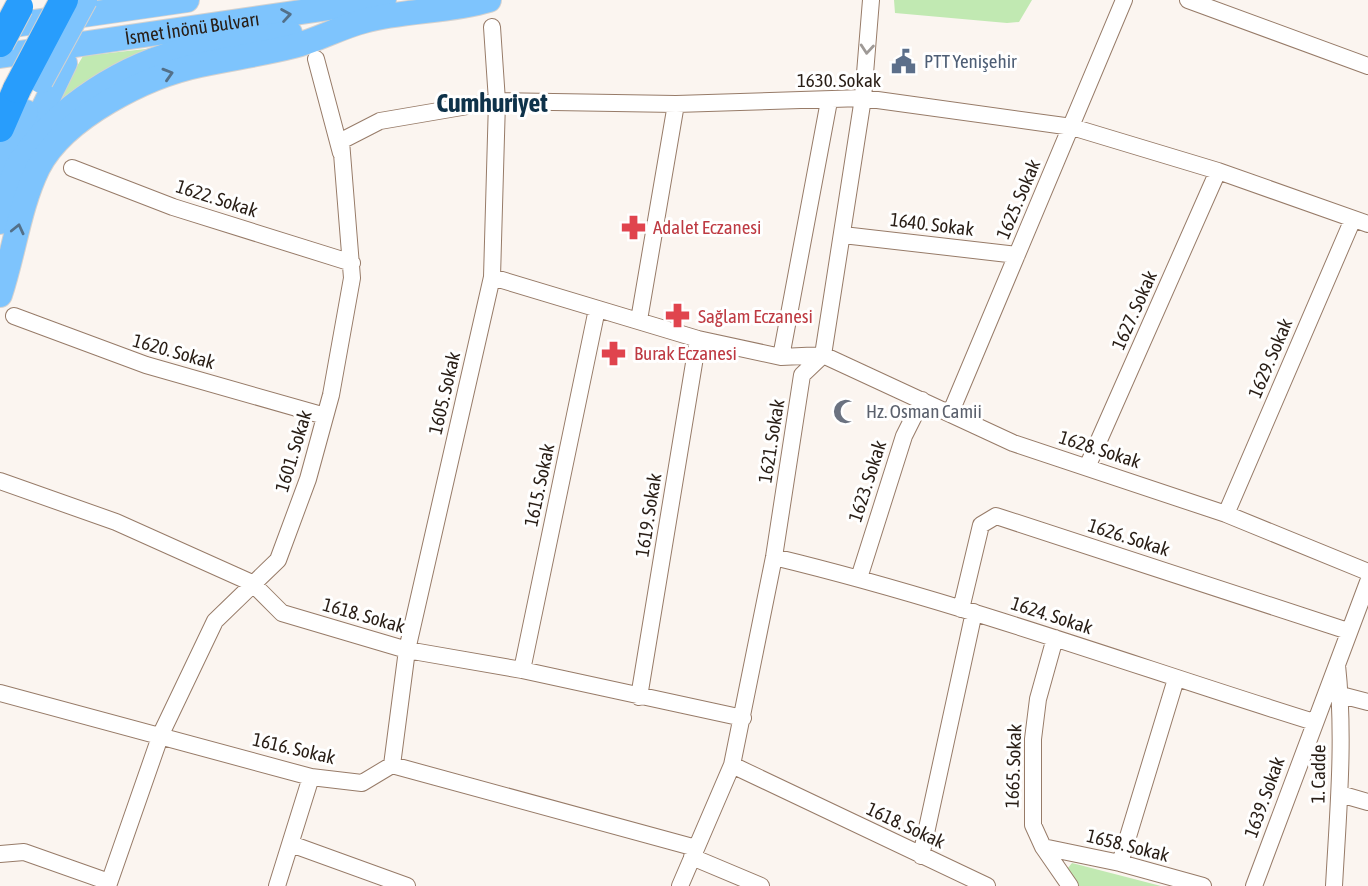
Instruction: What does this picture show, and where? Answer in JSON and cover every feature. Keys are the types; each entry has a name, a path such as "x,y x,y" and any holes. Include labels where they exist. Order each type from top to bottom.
{"highway":[{"path":"0,128 29,85 64,0"},
{"path":"0,43 21,3"}],"main road":[{"path":"0,222 29,85 85,0"},
{"path":"10,166 96,0"},
{"name":"İsmet İnönü Bulvarı","path":"0,27 187,0"},
{"name":"İsmet İnönü Bulvarı","path":"0,56 384,0"},
{"path":"10,166 52,125 95,89 154,60 190,49 489,0"},
{"path":"0,295 21,215 39,166 59,140 82,121 114,99 155,79 199,65 305,44 364,21"}],"street":[{"path":"492,277 698,339 781,357 823,355 863,98 871,0"},
{"name":"1625. Sokak","path":"950,414 1124,0"},
{"path":"1188,0 1368,66"},
{"name":"1605. Sokak","path":"392,765 407,650 492,277 497,101 492,27"},
{"path":"316,59 343,162"},
{"name":"1630. Sokak","path":"341,141 380,121 497,101 676,104 863,98 1072,127 1218,171 1360,221"},
{"path":"781,357 829,101"},
{"path":"639,320 676,104"},
{"name":"1601. Sokak","path":"108,884 160,734 215,621 278,560 308,480 326,416 352,278 341,141"},
{"name":"1622. Sokak","path":"72,168 173,207 352,263"},
{"name":"1627. Sokak","path":"1088,466 1218,171"},
{"name":"1629. Sokak","path":"1226,514 1360,221"},
{"name":"1640. Sokak","path":"843,235 1017,255"},
{"name":"1615. Sokak","path":"522,670 597,309"},
{"name":"1620. Sokak","path":"15,316 146,365 326,416"},
{"name":"1619. Sokak","path":"639,697 698,339"},
{"name":"1628. Sokak","path":"823,355 1013,443 1226,514 1368,572"},
{"name":"1621. Sokak","path":"680,886 732,765 774,557 802,375 823,355"},
{"name":"1623. Sokak","path":"859,578 904,436 922,400"},
{"name":"1618. Sokak","path":"0,481 116,522 252,583 282,613 407,650 522,670 743,718"},
{"name":"1626. Sokak","path":"921,856 968,610 981,525 996,516 1348,631"},
{"name":"1624. Sokak","path":"774,557 859,578 968,610 1314,722"},
{"name":"1. Cadde","path":"1314,722 1368,582"},
{"name":"1665. Sokak","path":"1055,638 1038,699 1033,739 1033,825 1043,847 1070,886"},
{"name":"1. Cadde","path":"1334,886 1340,794 1341,695 1337,662"},
{"path":"1120,863 1177,679"},
{"name":"1616. Sokak","path":"0,693 160,734 311,777 362,783 392,765"},
{"path":"1341,695 1368,702"},
{"name":"1639. Sokak","path":"1254,886 1314,722"},
{"path":"392,765 694,853 761,886"},
{"name":"1618. Sokak","path":"732,765 921,856 960,880 987,886"},
{"path":"276,886 311,777"},
{"path":"1340,794 1368,802"},
{"path":"291,844 407,886"},
{"name":"1658. Sokak","path":"1043,847 1120,863 1203,886"},
{"path":"0,854 24,852 108,884"}],"green space":[{"path":"894,0 1032,0 1019,22 1007,23 895,13"},
{"path":"172,46 41,128 83,56"},
{"path":"1072,863 1161,886 1078,886 1067,869"}],"place":[{"name":"PTT Yenişehir","path":"904,61"},
{"name":"Adalet Eczanesi","path":"633,227"},
{"name":"Sağlam Eczanesi","path":"678,316"},
{"name":"Burak Eczanesi","path":"614,353"},
{"name":"Hz. Osman Camii","path":"846,411"}],"district":[{"name":"Cumhuriyet","path":"492,103"}]}
